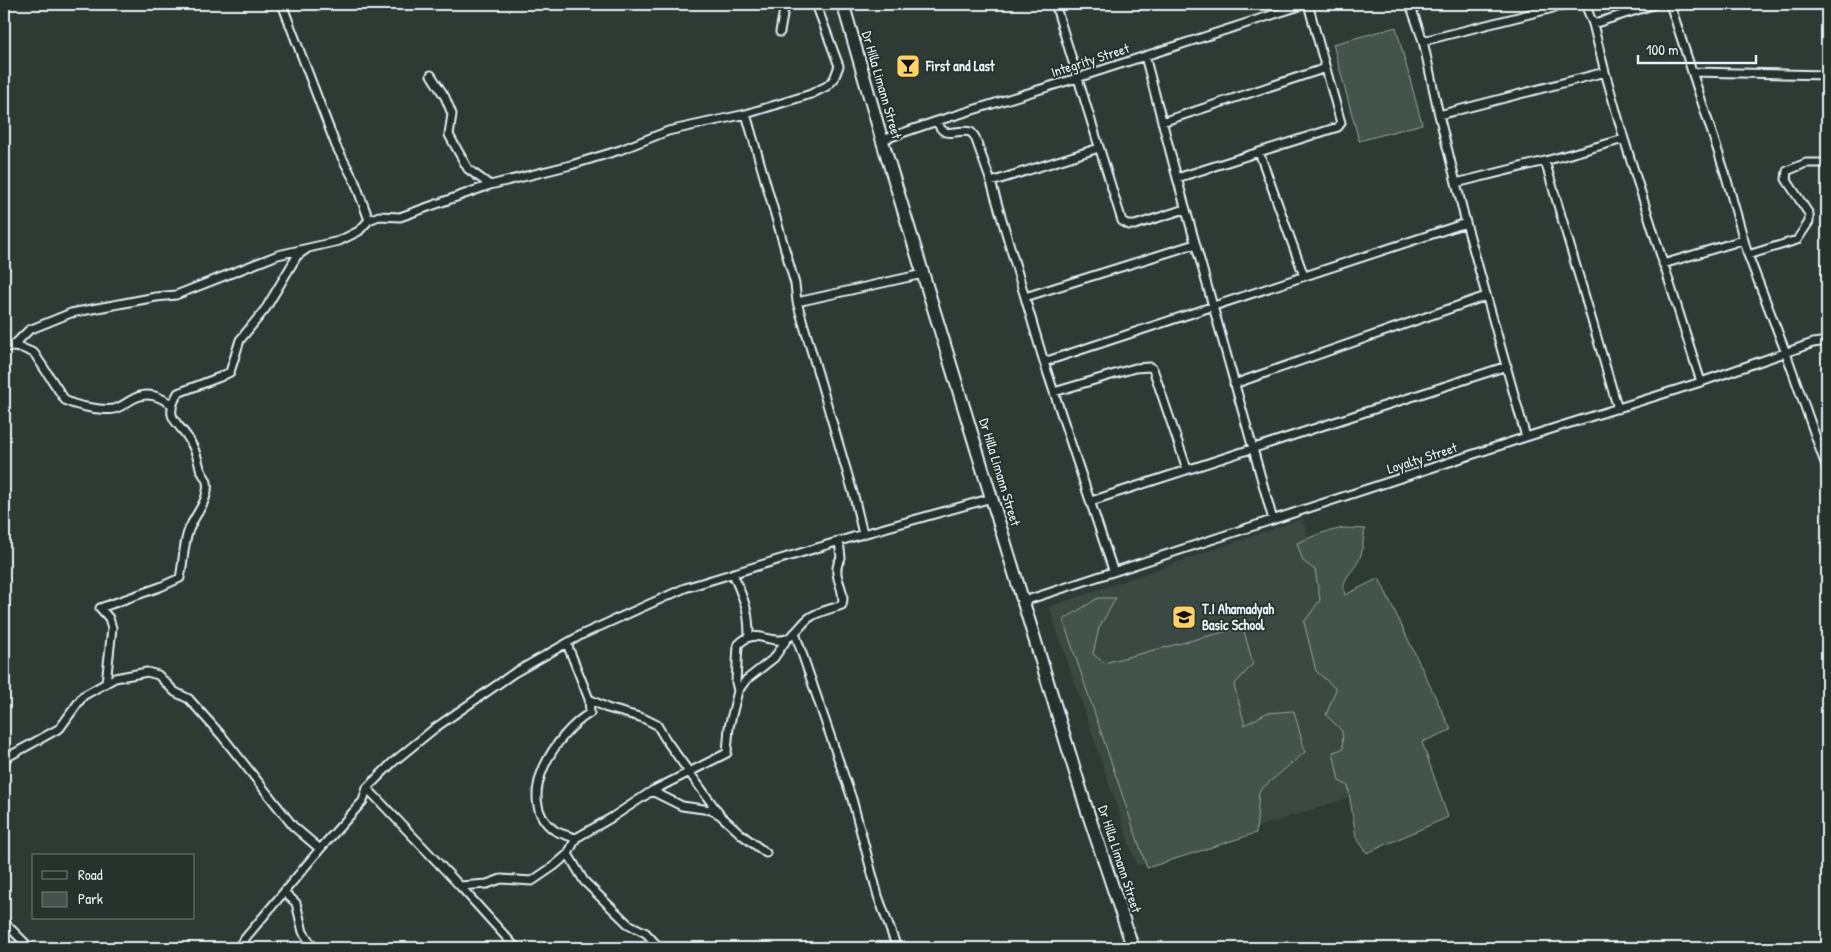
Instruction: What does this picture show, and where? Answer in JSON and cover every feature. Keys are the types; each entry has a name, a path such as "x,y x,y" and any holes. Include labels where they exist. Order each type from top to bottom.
{"highway":[{"name":"Dr Hilla Limann Street","path":"843,4 882,140 1086,807 1133,948"}],"street":[{"path":"282,4 336,146 355,182 369,220"},
{"path":"780,32 784,4"},
{"path":"12,346 29,330 72,313 148,299 176,296 278,255 339,240 359,231 369,220 379,216 400,217 490,185 571,165 620,150 668,131 746,114 811,94 827,86 834,79 839,66 816,4"},
{"path":"1055,4 1122,220 1129,225 1135,225 1185,209"},
{"path":"1177,178 1338,128 1341,118 1307,4"},
{"name":"Integrity Street","path":"882,140 936,121 1307,4"},
{"path":"1410,4 1423,41 1466,223 1526,437"},
{"path":"1423,41 1569,4"},
{"path":"1585,4 1593,24 1624,139 1702,382"},
{"path":"1593,24 1656,4"},
{"path":"1670,4 1725,173 1748,254 1786,353 1827,470"},
{"path":"1145,56 1212,308 1273,520"},
{"path":"1162,122 1326,68"},
{"path":"1439,115 1605,72"},
{"path":"1692,72 1827,75"},
{"path":"431,74 445,97 452,114 449,135 468,169 490,185"},
{"path":"746,114 795,284 798,302 854,496 863,534"},
{"path":"936,121 943,132 964,130 971,132 975,137 992,182 1044,362 1092,501 1113,570"},
{"path":"1456,183 1624,139"},
{"path":"992,182 1099,148"},
{"path":"1259,152 1304,276"},
{"path":"1545,161 1618,409"},
{"path":"1748,254 1797,240 1809,222 1809,214 1786,179 1788,171 1806,163 1827,163"},
{"path":"1044,362 1466,223"},
{"path":"1663,264 1744,240"},
{"path":"1025,297 1195,244"},
{"path":"106,683 112,628 109,618 100,608 160,588 180,578 186,538 190,525 206,497 207,481 200,470 199,460 191,441 172,416 171,404 178,393 220,378 230,372 240,340 266,308 297,256 312,246"},
{"path":"798,302 923,274"},
{"path":"1234,384 1486,296"},
{"name":"Loyalty Street","path":"1024,601 1113,570 1702,382 1813,343 1827,341"},
{"path":"4,346 22,348 34,353 65,400 72,404 102,409 115,409 136,397 148,394 161,397 171,404"},
{"path":"1092,501 1187,468 1507,366"},
{"path":"1054,392 1136,368 1150,367 1153,369 1187,468"},
{"path":"237,948 363,801 368,788 392,763 435,728 514,673 583,634 685,588 839,541 992,498"},
{"path":"460,886 488,884 501,879 532,881 568,854 576,838 652,791 727,753 729,727 738,692 746,680 774,658 787,639 811,616 842,605 844,598 836,570 841,558 839,541"},
{"path":"733,573 746,602 749,617 748,637"},
{"path":"795,633 852,799 878,896 897,948"},
{"path":"738,692 736,682 738,645 748,637 762,636 771,640 787,639"},
{"path":"567,644 589,699 590,713 580,719 551,751 542,768 537,790 540,810 545,821 555,831 576,838"},
{"path":"4,759 60,728 83,696 115,678 147,672 158,675 175,692 189,699 222,736 293,826 320,849"},
{"path":"589,699 607,708 643,718 657,725 720,815 766,853"},
{"path":"368,788 516,948"},
{"path":"652,791 682,806 711,810 720,815"},
{"path":"568,854 584,881 628,924 646,933 656,944 657,948"},
{"path":"284,892 296,903 303,932 314,948"},
{"path":"4,922 30,948"}],"shaded area":[{"path":"1302,519 1385,786 1137,866 1049,607"}],"green space":[{"path":"1396,27 1422,124 1359,141 1333,44"},
{"path":"1344,528 1365,529 1360,557 1344,584 1345,595 1379,578 1451,730 1422,742 1448,817 1367,853 1356,837 1348,786 1339,781 1333,752 1343,749 1342,731 1326,715 1336,689 1316,671 1304,622 1320,600 1315,570 1303,561 1297,543 1321,533"},
{"path":"1098,598 1116,598 1099,628 1093,654 1104,663 1243,627 1253,664 1234,685 1245,725 1266,713 1294,711 1305,752 1259,791 1256,833 1147,868 1063,620"}],"place":[{"name":"First and Last","path":"908,66"},
{"name":"T.I Ahamadyah Basic School","path":"1184,617"}]}
